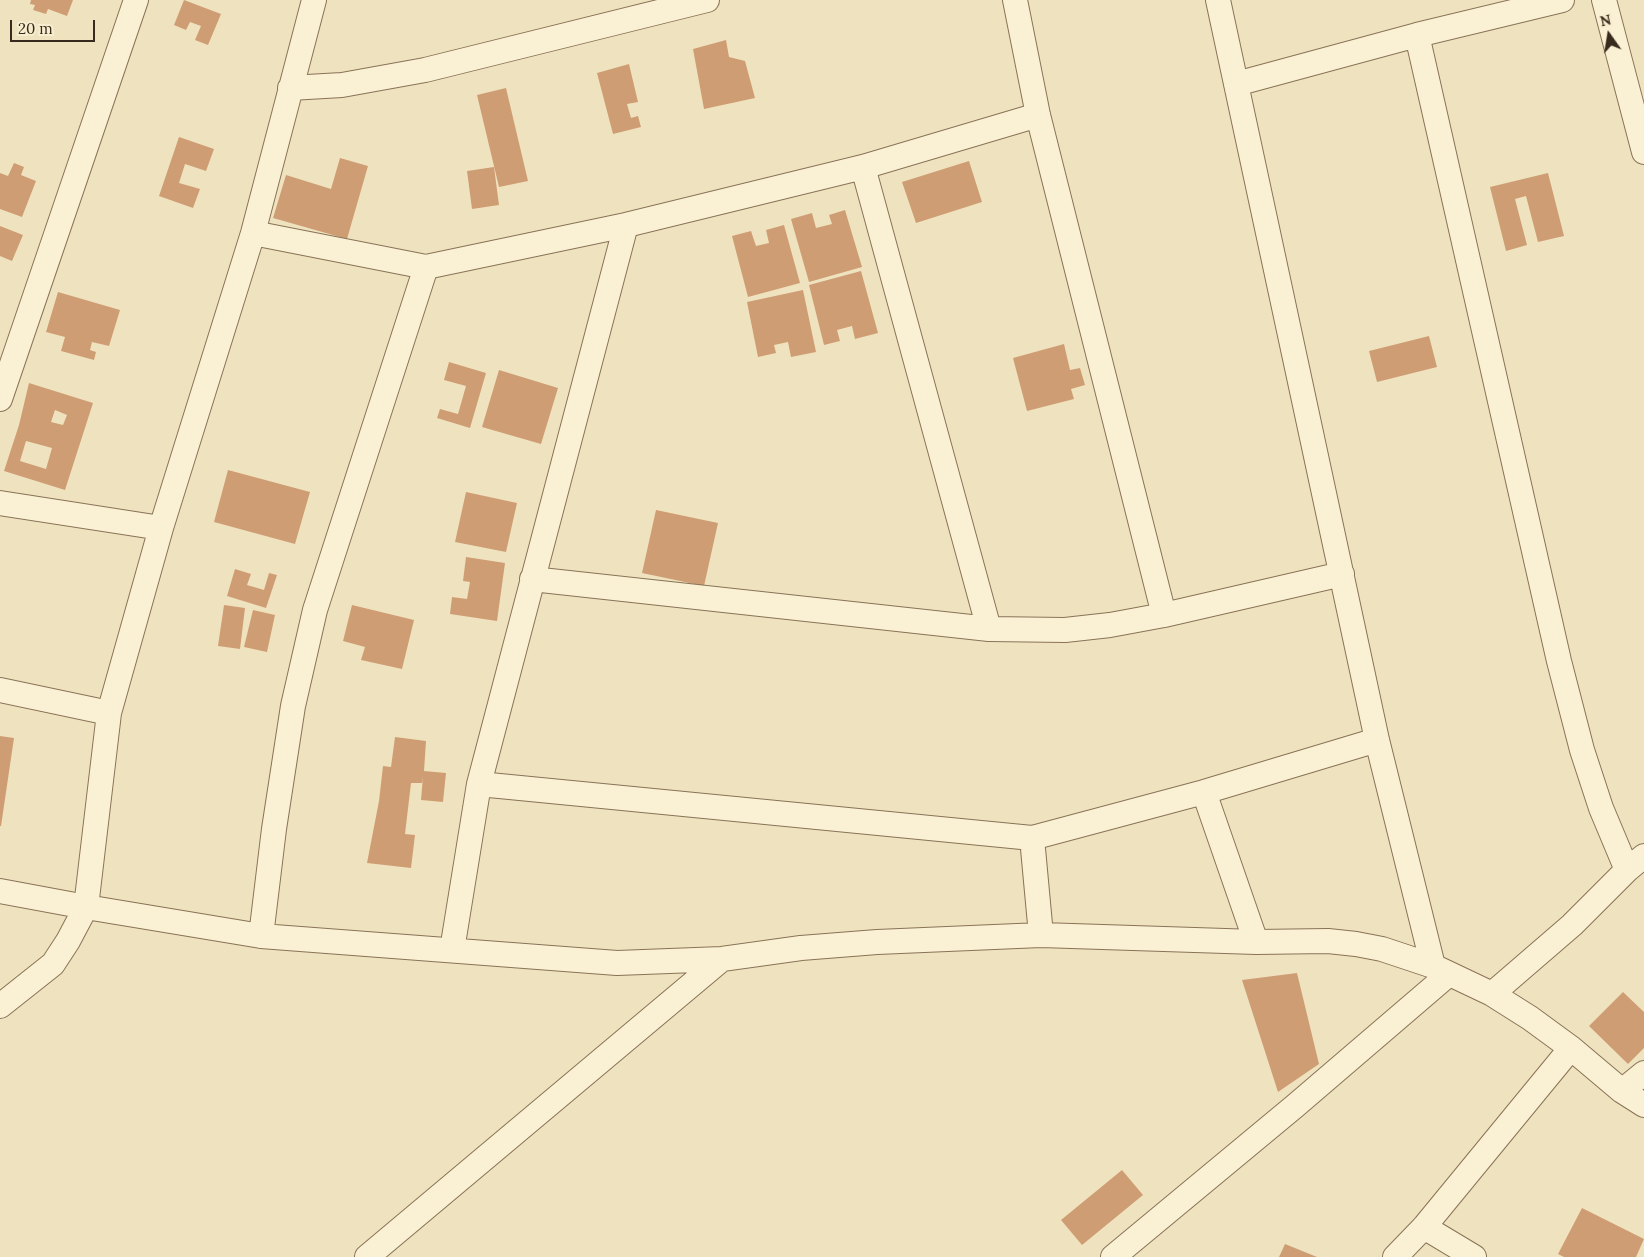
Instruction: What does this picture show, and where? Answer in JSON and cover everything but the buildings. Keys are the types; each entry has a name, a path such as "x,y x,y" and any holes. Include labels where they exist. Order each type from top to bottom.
{"street":[{"path":"0,399 136,0"},
{"path":"0,1006 53,964 86,908 110,713 161,528 253,233 314,0"},
{"path":"290,88 342,85 425,70 707,0"},
{"path":"1015,0 1038,115 1164,615"},
{"path":"1218,0 1377,740 1441,970"},
{"path":"1236,84 1417,35 1562,0"},
{"path":"1604,0 1644,152"},
{"path":"1417,35 1582,750 1601,808 1636,863 1572,925 1492,994"},
{"path":"253,233 426,266 626,225 863,167 1038,115"},
{"path":"863,167 989,629"},
{"path":"452,950 479,784 626,225"},
{"path":"261,936 274,829 293,706 314,610 426,266"},
{"path":"0,503 161,528"},
{"path":"532,579 989,629 1065,630 1164,615 1342,574"},
{"path":"0,690 110,713"},
{"path":"479,784 1032,838 1204,792 1377,740"},
{"path":"1204,792 1256,942"},
{"path":"1032,838 1041,935"},
{"path":"0,891 86,908 261,936 617,963 722,959 802,948 877,942 1041,935 1356,944 1382,949 1441,970 1492,994 1530,1018 1571,1048 1622,1091 1644,1105"},
{"path":"367,1257 722,959"},
{"path":"1113,1257 1127,1249 1288,1112 1441,970"},
{"path":"1395,1257 1424,1227 1571,1048"},
{"path":"1622,1091 1644,1073"},
{"path":"1424,1227 1474,1257"}]}
